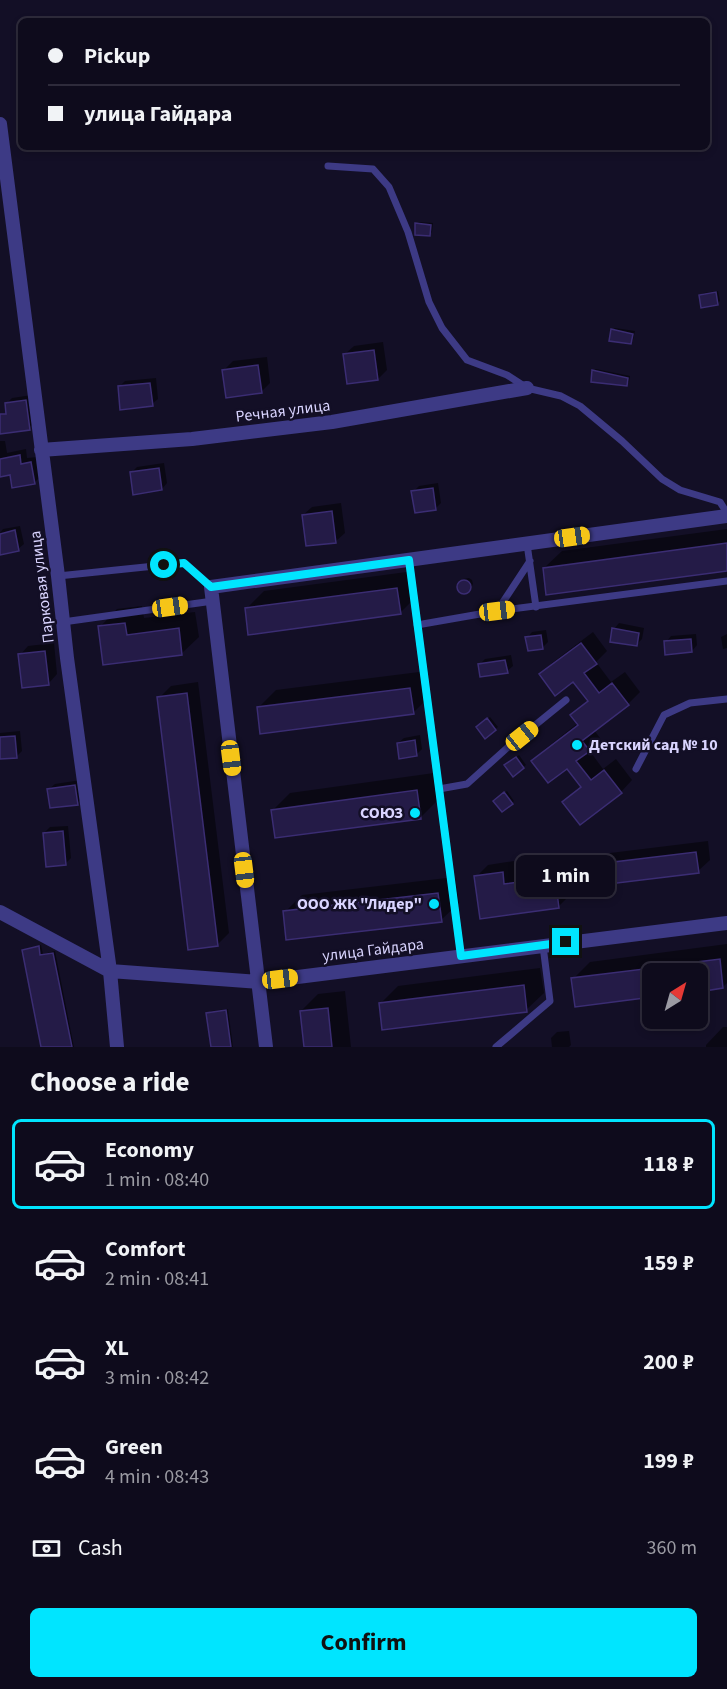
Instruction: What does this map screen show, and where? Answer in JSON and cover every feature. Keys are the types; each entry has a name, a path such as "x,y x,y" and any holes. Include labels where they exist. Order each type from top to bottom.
{"street":[{"name":"Парковая улица","path":"0,124 110,971 117,1047"},
{"name":"Речная улица","path":"41,450 192,439 332,422 527,388"},
{"path":"266,1047 212,594 409,560 727,514"},
{"name":"улица Гайдара","path":"0,912 110,971 258,982 727,923"}],"lane":[{"path":"328,166 374,169 389,187 408,232 429,302 442,328 467,360 507,375 527,388 561,396 580,406 662,478 680,490 720,502 727,514"},
{"path":"527,543 536,606"},
{"path":"409,560 461,956"},
{"path":"497,611 530,561"},
{"path":"58,576 184,563 212,594"},
{"path":"417,625 497,611 727,581"},
{"path":"63,622 212,594"},
{"path":"636,770 664,716 690,704 727,699"},
{"path":"439,789 467,784 566,700"},
{"path":"496,1047 550,1001 543,945"}],"building":[{"path":"415,223 431,225 430,236 415,235"},
{"path":"716,292 718,305 701,308 699,295"},
{"path":"611,329 633,334 631,344 609,341"},
{"path":"374,350 378,380 347,384 343,354"},
{"path":"258,365 262,393 226,398 222,370"},
{"path":"592,370 628,378 627,386 591,382"},
{"path":"150,383 153,406 120,410 118,386"},
{"path":"26,400 30,430 0,434 0,414 6,414 5,403"},
{"path":"20,455 21,464 31,462 35,484 12,488 10,475 0,477 0,459"},
{"path":"159,468 162,490 133,495 130,472"},
{"path":"433,488 436,510 415,513 411,491"},
{"path":"332,511 336,543 306,546 302,515"},
{"path":"15,530 19,551 0,555 0,534"},
{"path":"727,543 727,571 546,595 543,568"},
{"path":"461,580 467,580 471,587 467,594 461,594 457,590 457,584"},
{"path":"397,588 401,614 248,635 245,608"},
{"path":"125,623 127,635 179,628 182,655 103,665 98,626"},
{"path":"612,628 639,633 637,646 610,642"},
{"path":"541,635 543,649 528,651 525,637"},
{"path":"691,639 692,652 665,655 664,641"},
{"path":"581,643 597,664 584,673 599,693 612,683 629,705 582,741 590,751 576,761 591,780 604,770 622,793 580,825 562,802 581,787 567,769 548,783 531,761 578,725 570,715 588,701 573,682 555,696 539,674"},
{"path":"45,651 49,685 22,688 18,654"},
{"path":"505,660 508,673 480,677 478,664"},
{"path":"410,688 414,714 260,734 257,707"},
{"path":"187,693 218,946 188,950 157,697"},
{"path":"487,718 496,730 485,739 476,727"},
{"path":"15,736 17,758 0,759 0,737"},
{"path":"415,740 417,756 399,759 397,743"},
{"path":"516,757 524,768 513,777 504,765"},
{"path":"75,785 78,805 50,808 47,789"},
{"path":"417,790 421,819 275,838 271,810"},
{"path":"504,792 513,804 502,812 493,801"},
{"path":"63,831 66,865 46,867 43,833"},
{"path":"696,852 699,873 609,884 608,878 598,879 597,864"},
{"path":"503,872 504,884 555,877 559,908 480,919 474,876"},
{"path":"438,893 442,922 286,940 283,911"},
{"path":"39,946 40,955 53,953 72,1047 41,1047 22,950"},
{"path":"720,959 723,988 708,990 708,963 689,963"},
{"path":"642,969 642,998 575,1007 571,978"},
{"path":"524,985 527,1012 382,1030 379,1003"},
{"path":"328,1008 332,1047 304,1047 300,1011"},
{"path":"226,1010 231,1047 211,1047 206,1013"}],"place":[{"name":"Детский сад № 10","path":"577,745"},
{"name":"СОЮЗ","path":"415,813"},
{"name":"ООО ЖК \"Лидер\"","path":"434,904"}],"route":[{"path":"164,565 184,563 211,587 409,560 461,956 566,942"}]}
